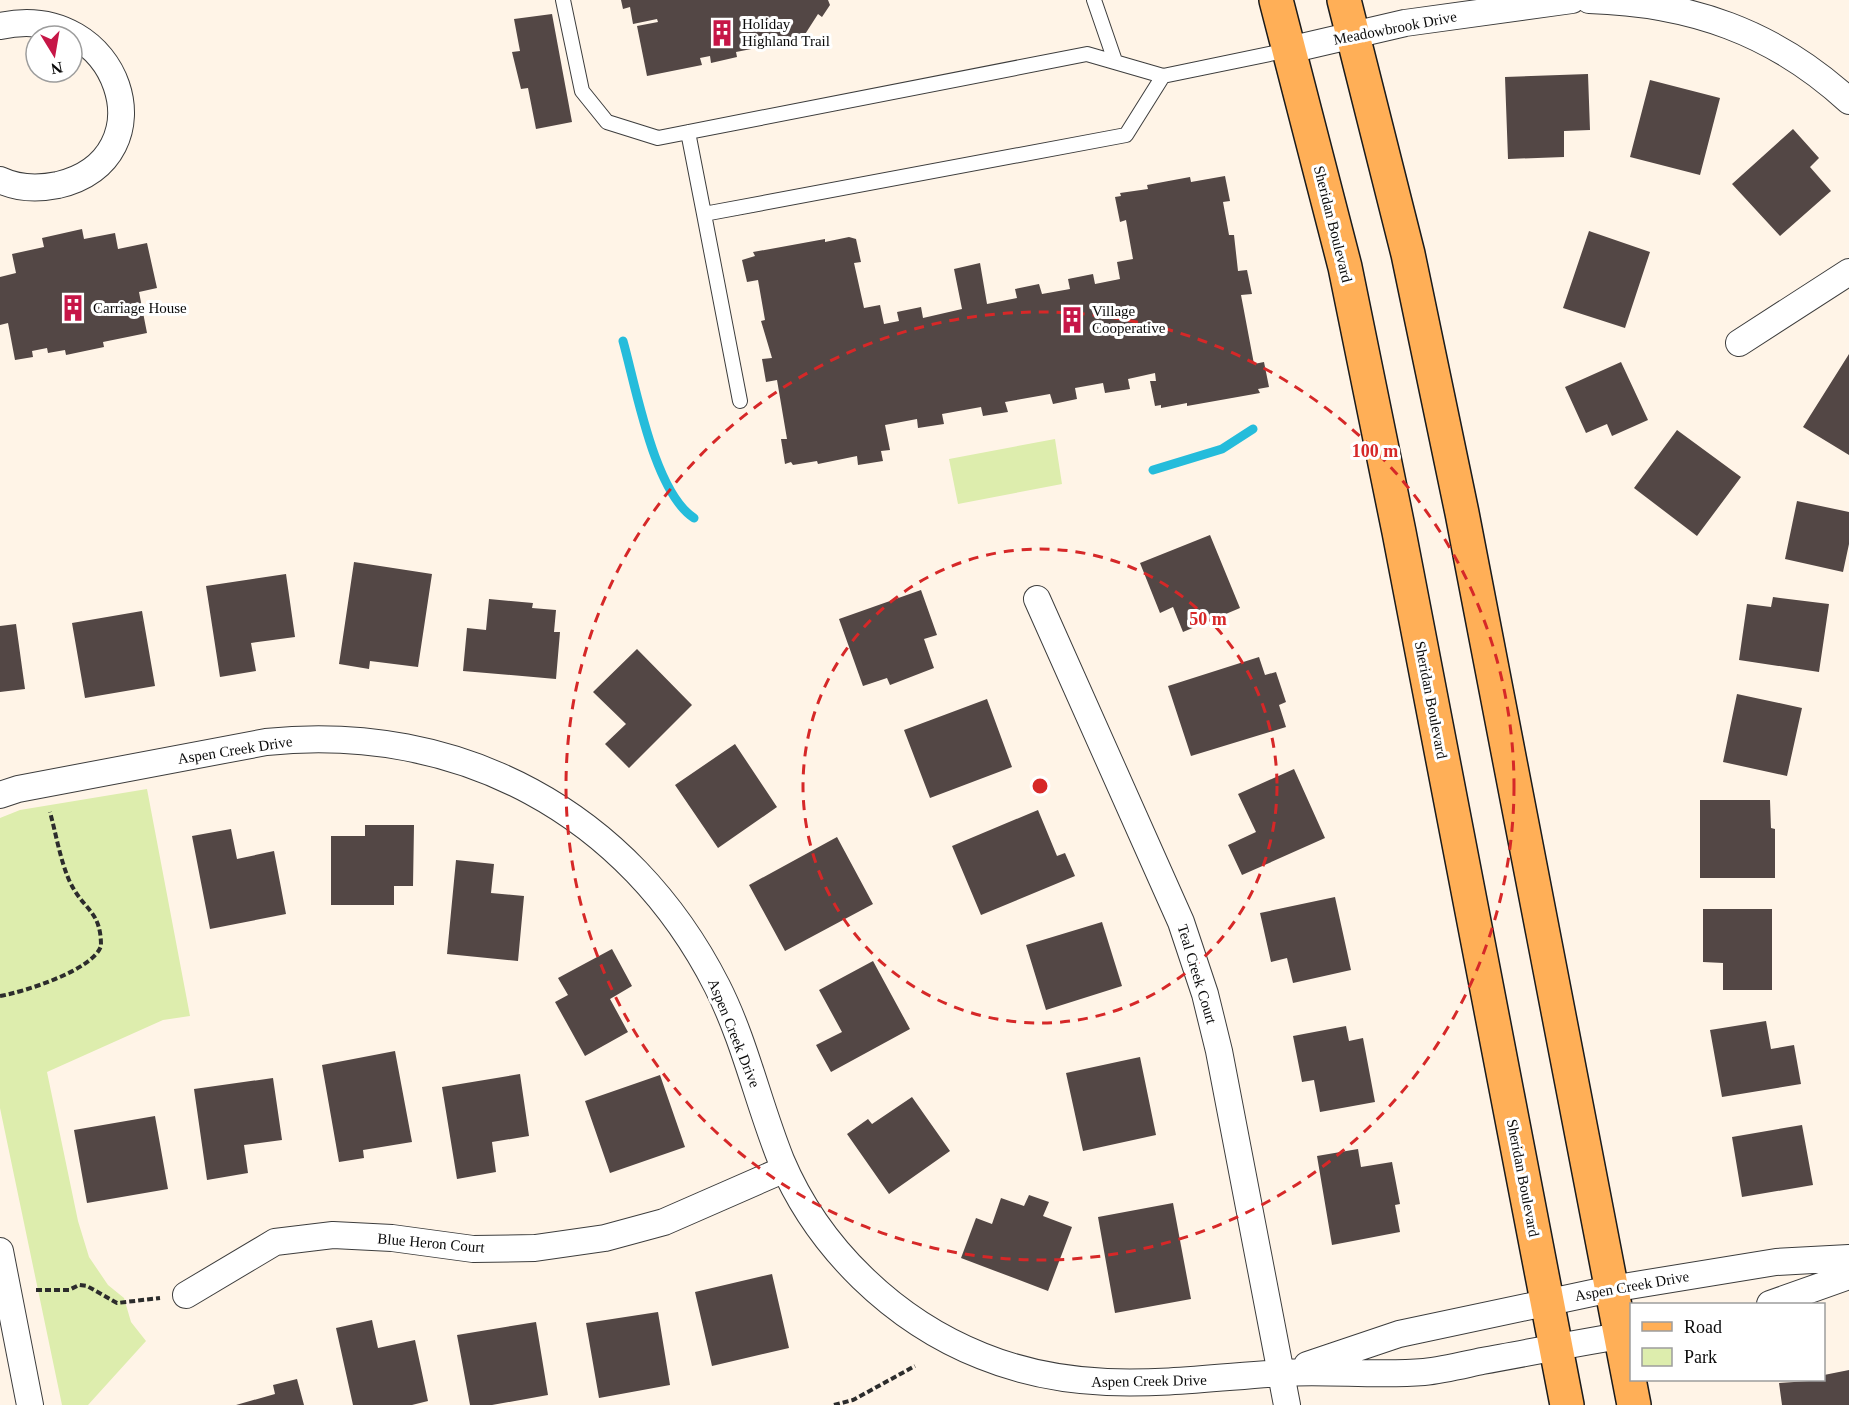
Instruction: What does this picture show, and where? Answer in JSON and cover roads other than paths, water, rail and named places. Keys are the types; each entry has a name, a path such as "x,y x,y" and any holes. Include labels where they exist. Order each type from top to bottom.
{"main road":[{"name":"Sheridan Boulevard","path":"1276,0 1352,302 1399,532 1567,1405"},
{"path":"1344,0 1408,254 1462,513 1611,1289 1626,1334 1630,1370"},
{"path":"1631,1381 1634,1405"}],"street":[{"name":"Meadowbrook Drive","path":"1289,51 1405,23 1572,0"},
{"path":"1589,0 1633,1 1686,11 1742,30 1783,50 1826,80 1849,101"},
{"path":"0,26 45,8 97,41 113,63 122,90 121,119 111,145 93,167 69,182 41,189 12,186 0,180"},
{"path":"1739,343 1849,272"},
{"name":"Teal Creek Court","path":"1037,599 1181,922 1205,994 1219,1051 1287,1405"},
{"name":"Aspen Creek Drive","path":"0,795 44,784 266,742 296,739 362,740 403,745 440,754 503,776 556,805 611,845 673,912 694,944 719,990 785,1168 824,1234 860,1275 910,1317 979,1355 1021,1370 1080,1382 1161,1383 1281,1373 1424,1372 1626,1334"},
{"name":"Blue Heron Court","path":"186,1295 275,1242 333,1235 392,1239 473,1249 535,1248 605,1238 664,1222 785,1168"},
{"path":"0,1251 30,1405"},
{"name":"Aspen Creek Drive","path":"1281,1373 1399,1334 1611,1289 1776,1262 1849,1258"},
{"path":"1775,1303 1849,1276"}],"lane":[{"path":"563,0 582,91 608,122 658,138 1087,54 1163,76 1289,51"},
{"path":"1094,0 1115,61"},
{"path":"704,214 1126,135 1163,76"},
{"path":"688,132 740,401"}],"waterway":[{"path":"623,341 657,463 680,505 694,518"},
{"path":"1153,470 1222,449 1253,429"}],"place":[{"name":"Holiday Highland Trail","path":"722,33"},
{"name":"Carriage House","path":"73,308"},
{"name":"Village Cooperative","path":"1072,320"}]}
